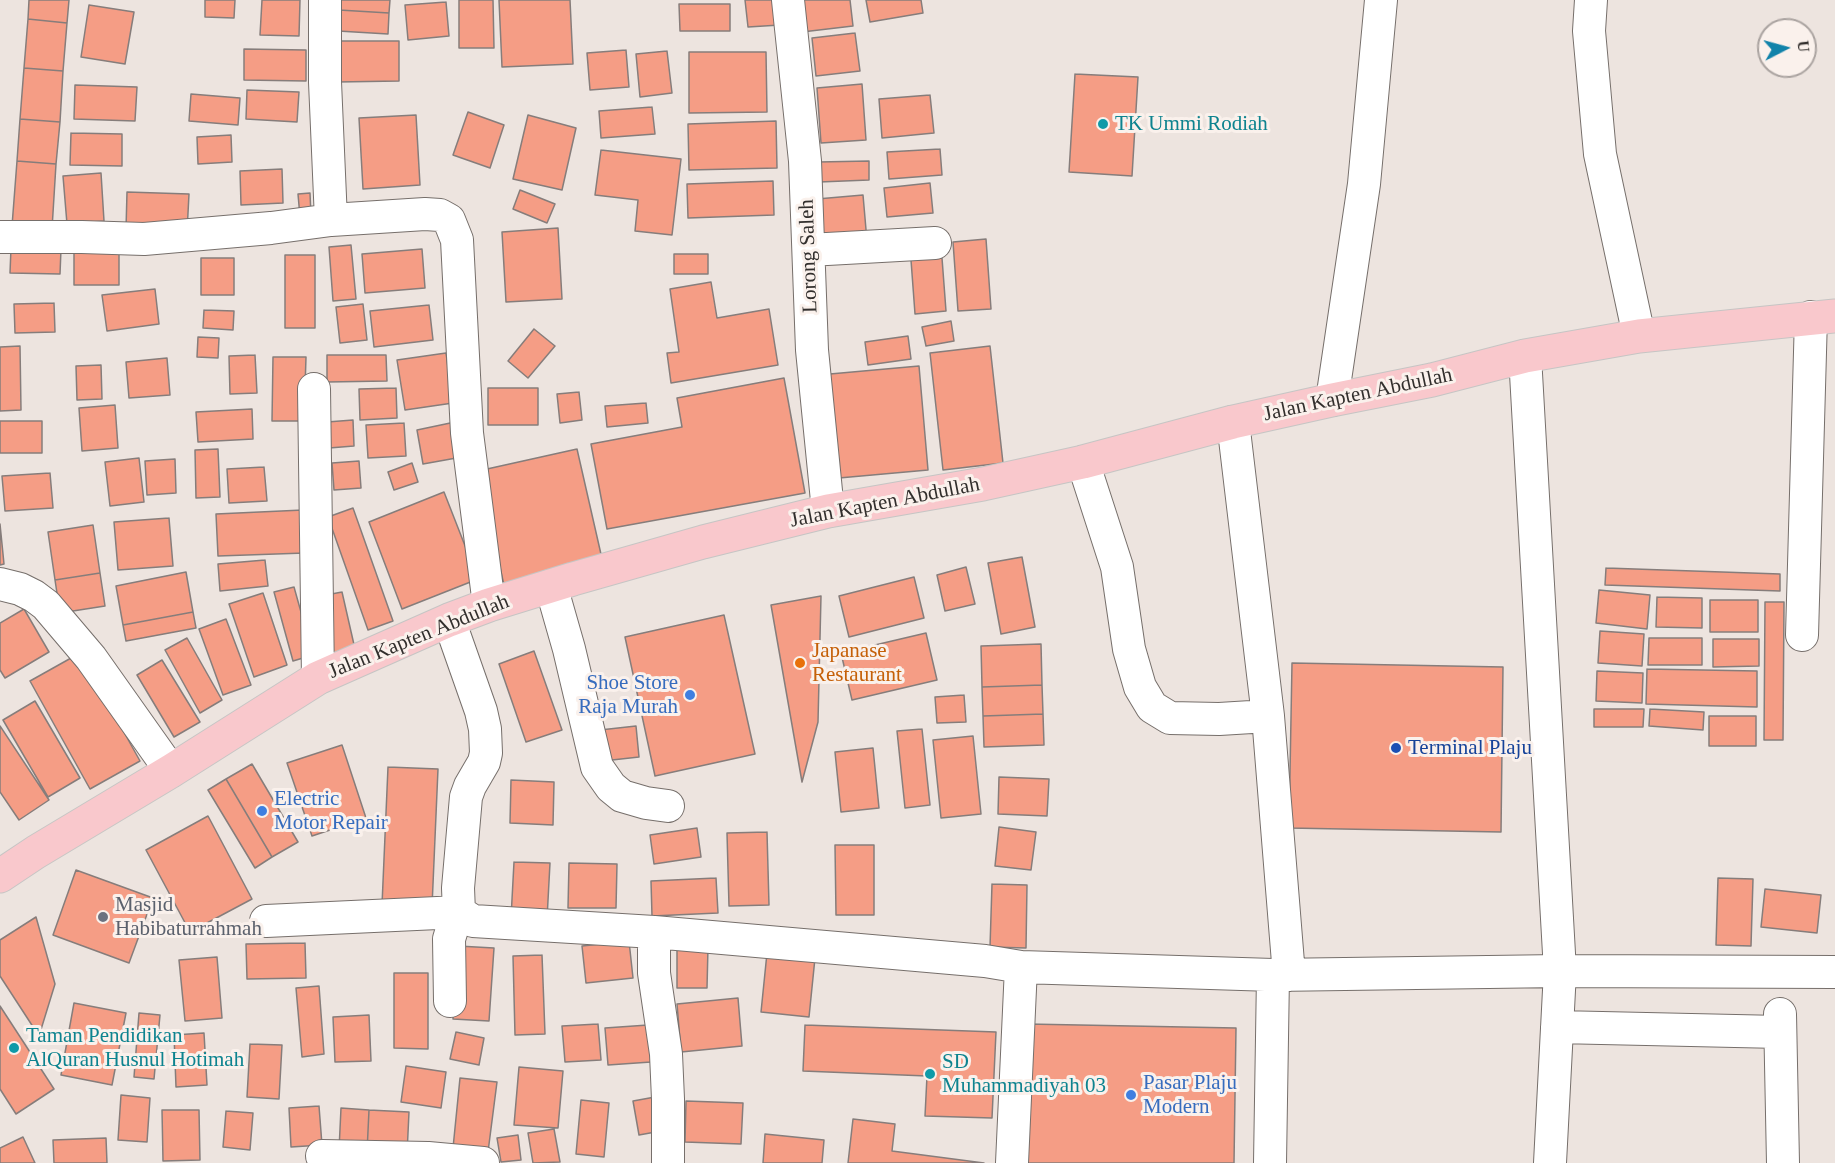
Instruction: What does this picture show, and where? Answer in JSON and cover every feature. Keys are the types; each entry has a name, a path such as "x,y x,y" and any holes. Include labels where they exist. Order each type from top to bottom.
{"main road":[{"name":"Jalan Kapten Abdullah","path":"0,876 318,678 449,620 489,605 703,542 828,511 983,484 1083,462 1233,422 1432,380 1525,356 1639,336 1823,317"}],"street":[{"path":"325,0 331,220"},
{"name":"Lorong Saleh","path":"788,0 805,160 812,350 828,511"},
{"path":"1332,400 1364,184 1381,0"},
{"path":"1592,0 1589,31 1600,154 1639,336"},
{"path":"0,237 144,239 271,228 331,220 435,214 445,218 452,226 457,240 467,433 489,605"},
{"path":"809,250 935,243"},
{"path":"1802,635 1823,317"},
{"path":"1525,356 1560,971 1550,1163"},
{"path":"314,389 318,678"},
{"path":"1233,422 1268,716 1281,975 1270,1163"},
{"path":"1083,462 1117,567 1129,649 1140,687 1152,707 1170,718 1219,719 1268,716"},
{"path":"0,584 20,589 46,605 91,658 171,771"},
{"path":"551,586 569,649 597,767 611,787 622,796 646,803 669,806"},
{"path":"449,620 481,711 486,753 484,762 466,797 458,888 461,913 453,926 449,939 450,1001"},
{"path":"266,921 461,913 474,921 654,932 986,961 1021,967 1281,975 1560,971 1835,972"},
{"path":"654,932 654,974 666,1054 668,1163"},
{"path":"1012,1163 1021,967"},
{"path":"1557,1027 1780,1023 1783,1163"},
{"path":"322,1156 372,1160 428,1158 483,1163"}],"building":[{"path":"29,0 69,0 67,23 28,19"},
{"path":"205,0 235,0 234,18 205,17"},
{"path":"262,0 300,0 299,36 260,35"},
{"path":"340,0 390,0 389,13 339,10"},
{"path":"459,0 493,0 494,48 459,48"},
{"path":"499,0 570,0 573,64 502,67"},
{"path":"745,0 778,0 780,25 748,27"},
{"path":"798,0 850,0 853,26 802,32"},
{"path":"866,0 921,0 923,13 870,22"},
{"path":"446,2 449,36 408,40 405,5"},
{"path":"679,4 730,4 730,31 680,31"},
{"path":"89,5 134,12 125,64 81,57"},
{"path":"339,10 389,13 388,34 338,31"},
{"path":"28,19 67,23 63,71 24,68"},
{"path":"855,33 860,71 816,76 812,38"},
{"path":"336,41 399,41 399,81 337,82"},
{"path":"244,49 306,50 306,81 244,80"},
{"path":"626,50 629,87 590,90 587,53"},
{"path":"667,51 672,93 640,97 636,54"},
{"path":"689,52 766,52 767,112 689,113"},
{"path":"24,68 63,71 60,122 20,119"},
{"name":"TK Ummi Rodiah","path":"1075,74 1138,77 1132,176 1069,172"},
{"path":"862,84 866,140 821,143 817,88"},
{"path":"75,85 137,87 135,121 74,119"},
{"path":"247,90 299,92 297,122 246,119"},
{"path":"191,94 240,98 238,125 189,121"},
{"path":"930,95 934,133 882,138 879,99"},
{"path":"652,107 655,134 601,138 599,111"},
{"path":"468,112 504,125 490,168 453,155"},
{"path":"416,115 420,185 363,189 359,118"},
{"path":"528,115 576,128 562,190 513,179"},
{"path":"20,119 60,122 56,164 17,161"},
{"path":"776,121 777,168 689,170 688,124"},
{"path":"71,133 122,134 122,166 70,165"},
{"path":"231,135 232,162 198,164 197,137"},
{"path":"940,149 942,175 889,179 887,152"},
{"path":"601,150 681,159 672,235 635,231 638,200 595,195"},
{"path":"17,161 56,164 52,229 12,226"},
{"path":"869,161 869,180 819,182 818,162"},
{"path":"282,169 283,203 241,205 240,171"},
{"path":"101,173 104,221 67,224 63,176"},
{"path":"773,181 774,215 688,218 687,184"},
{"path":"930,183 933,213 887,217 884,188"},
{"path":"520,190 555,204 547,223 513,209"},
{"path":"127,192 189,194 187,232 126,229"},
{"path":"310,193 311,216 300,217 298,194"},
{"path":"863,195 867,241 820,244 817,199"},
{"path":"558,228 562,299 506,302 502,232"},
{"path":"986,239 991,309 958,311 953,242"},
{"path":"351,245 356,299 333,301 329,247"},
{"path":"11,248 61,249 60,274 10,273"},
{"path":"422,249 425,288 365,293 362,254"},
{"path":"74,252 119,252 119,285 74,285"},
{"path":"674,254 708,254 708,274 674,274"},
{"path":"285,255 315,255 315,328 285,328"},
{"path":"201,258 234,258 234,295 201,295"},
{"path":"942,258 946,311 915,314 911,260"},
{"path":"711,282 717,318 769,309 778,365 671,383 667,353 679,352 670,289"},
{"path":"155,289 159,324 107,331 102,295"},
{"path":"54,303 55,332 15,333 14,304"},
{"path":"363,304 367,340 340,343 336,307"},
{"path":"429,305 433,340 374,347 370,311"},
{"path":"204,310 234,311 233,330 203,328"},
{"path":"951,321 954,341 926,346 922,327"},
{"path":"534,329 555,346 528,378 508,361"},
{"path":"908,336 911,359 868,365 865,342"},
{"path":"198,337 219,338 218,358 197,357"},
{"path":"20,346 21,410 0,411 0,347"},
{"path":"990,346 1003,463 943,470 930,353"},
{"path":"446,353 453,403 405,410 397,360"},
{"path":"255,355 257,393 230,394 229,356"},
{"path":"327,355 386,355 387,381 327,382"},
{"path":"273,357 306,357 304,421 272,421"},
{"path":"167,358 170,395 129,398 126,362"},
{"path":"101,365 102,399 77,400 76,366"},
{"path":"919,366 928,470 839,478 830,374"},
{"path":"784,378 805,493 607,529 591,444 682,427 677,398"},
{"path":"396,388 397,418 360,420 359,389"},
{"path":"488,388 538,388 538,425 488,425"},
{"path":"579,392 582,420 560,423 557,394"},
{"path":"646,403 648,423 607,427 605,406"},
{"path":"115,405 118,448 82,451 79,408"},
{"path":"252,409 253,439 198,442 196,412"},
{"path":"353,420 354,446 329,448 327,422"},
{"path":"0,421 42,421 42,453 0,453"},
{"path":"455,422 462,457 423,464 417,430"},
{"path":"404,423 406,456 368,458 366,425"},
{"path":"218,449 220,497 196,498 195,450"},
{"path":"577,449 603,563 504,585 478,471"},
{"path":"139,458 144,502 110,506 105,462"},
{"path":"175,459 176,493 147,495 145,461"},
{"path":"359,461 361,488 334,490 332,463"},
{"path":"412,463 418,482 394,490 388,472"},
{"path":"264,467 267,501 229,503 227,469"},
{"path":"50,473 53,508 5,511 2,476"},
{"path":"444,492 478,579 402,609 369,522"},
{"path":"353,508 393,621 368,630 328,517"},
{"path":"303,510 305,553 218,556 216,514"},
{"path":"169,518 173,566 118,570 114,522"},
{"path":"0,524 4,564 0,565"},
{"path":"93,525 100,573 55,580 48,532"},
{"path":"1022,557 1035,627 1001,634 988,563"},
{"path":"265,560 268,586 220,591 218,564"},
{"path":"966,567 975,604 945,611 937,575"},
{"path":"1606,568 1780,574 1780,591 1605,585"},
{"path":"186,572 193,612 123,625 116,586"},
{"path":"100,573 105,606 60,613 55,580"},
{"path":"914,577 924,618 849,637 839,596"},
{"path":"294,587 313,655 293,661 274,592"},
{"path":"1599,590 1650,595 1647,629 1596,623"},
{"path":"342,592 355,649 334,654 321,596"},
{"path":"263,593 287,665 254,677 229,604"},
{"name":"Japanase Restaurant","path":"821,596 818,722 802,782 771,605"},
{"path":"1657,597 1702,598 1702,628 1656,627"},
{"path":"1710,600 1758,600 1758,632 1710,632"},
{"path":"1765,602 1784,602 1783,740 1764,740"},
{"path":"24,609 49,652 5,678 0,670 0,623"},
{"path":"193,612 196,628 126,641 123,625"},
{"name":"Shoe Store Raja Murah","path":"724,615 755,754 655,776 625,637"},
{"path":"226,619 251,685 223,695 199,629"},
{"path":"1600,631 1644,634 1642,666 1598,663"},
{"path":"926,633 937,680 852,700 841,653"},
{"path":"187,638 222,700 200,713 165,650"},
{"path":"1649,638 1702,638 1702,665 1648,665"},
{"path":"1713,639 1759,639 1759,666 1713,667"},
{"path":"1041,644 1042,685 982,687 981,646"},
{"path":"534,651 562,730 526,742 499,664"},
{"path":"80,653 140,761 90,789 30,681"},
{"path":"162,660 200,722 174,737 137,675"},
{"name":"Terminal Plaju","path":"1292,663 1503,667 1501,832 1289,828"},
{"path":"1647,669 1757,671 1757,707 1646,704"},
{"path":"1597,671 1643,673 1642,703 1596,701"},
{"path":"1042,685 1043,714 983,716 982,687"},
{"path":"964,695 966,722 937,723 935,697"},
{"path":"35,701 80,778 48,797 3,720"},
{"path":"1594,709 1644,709 1643,727 1594,727"},
{"path":"1650,709 1704,712 1703,730 1649,726"},
{"path":"1043,714 1044,745 984,747 983,716"},
{"path":"1709,716 1756,716 1756,746 1709,746"},
{"path":"0,726 49,800 19,820 0,792"},
{"path":"636,726 639,757 603,761 600,730"},
{"path":"922,729 930,805 905,808 897,731"},
{"path":"973,736 981,814 941,818 933,740"},
{"path":"342,745 366,818 312,836 287,763"},
{"path":"873,748 879,808 841,812 835,752"},
{"name":"Electric Motor Repair","path":"252,764 298,842 272,857 226,779"},
{"path":"388,767 438,769 432,907 382,905"},
{"path":"999,777 1049,779 1047,816 998,814"},
{"path":"226,779 272,857 255,868 208,790"},
{"path":"511,780 554,782 553,825 510,823"},
{"path":"208,816 252,899 190,932 146,850"},
{"path":"999,827 1036,832 1031,870 995,866"},
{"path":"697,828 701,857 654,864 650,835"},
{"path":"767,832 769,905 729,906 727,833"},
{"path":"835,845 874,845 874,915 836,915"},
{"path":"514,862 550,863 547,919 511,918"},
{"path":"569,863 617,864 616,908 568,908"},
{"name":"Masjid Habibaturrahmah","path":"76,870 153,898 129,963 53,935"},
{"path":"716,878 718,913 652,916 651,881"},
{"path":"1718,878 1753,879 1751,946 1716,945"},
{"path":"992,884 1027,885 1026,948 990,947"},
{"path":"1765,889 1821,895 1817,933 1761,927"},
{"path":"36,917 55,984 39,1036 0,976 0,940"},
{"path":"629,941 633,978 586,983 582,946"},
{"path":"305,943 306,978 247,979 246,944"},
{"path":"458,946 494,948 489,1021 453,1019"},
{"path":"677,947 708,947 707,988 677,988"},
{"path":"767,953 815,958 809,1017 761,1012"},
{"path":"542,955 545,1034 515,1035 513,956"},
{"path":"217,957 222,1018 185,1021 179,960"},
{"path":"394,973 428,973 428,1049 394,1048"},
{"path":"319,986 324,1054 302,1057 296,988"},
{"path":"738,998 742,1046 681,1052 677,1004"},
{"path":"74,1003 126,1013 112,1085 61,1075"},
{"name":"Taman Pendidikan AlQuran Husnul Hotimah","path":"0,1006 54,1089 16,1114 0,1089"},
{"path":"139,1013 160,1015 154,1079 134,1077"},
{"path":"369,1015 371,1061 335,1062 333,1017"},
{"path":"598,1024 601,1060 565,1062 562,1026"},
{"name":"Pasar Plaju Modern","path":"1027,1024 1236,1028 1234,1163 1025,1163"},
{"path":"648,1025 651,1062 608,1065 605,1028"},
{"name":"SD Muhammadiyah 03","path":"805,1025 996,1032 992,1118 925,1116 927,1076 803,1071"},
{"path":"456,1032 484,1038 479,1065 450,1059"},
{"path":"204,1033 207,1085 176,1087 174,1035"},
{"path":"250,1044 282,1045 279,1099 247,1097"},
{"path":"406,1066 446,1072 441,1108 401,1102"},
{"path":"519,1067 563,1071 558,1128 514,1125"},
{"path":"460,1078 497,1082 488,1152 453,1148"},
{"path":"121,1095 150,1098 147,1142 118,1140"},
{"path":"655,1097 661,1131 639,1135 633,1101"},
{"path":"581,1100 609,1103 604,1157 576,1154"},
{"path":"686,1101 743,1103 741,1144 685,1142"},
{"path":"319,1106 322,1145 291,1147 289,1108"},
{"path":"341,1108 369,1110 367,1152 339,1150"},
{"path":"162,1110 199,1110 200,1160 163,1161"},
{"path":"369,1110 409,1112 407,1154 367,1152"},
{"path":"226,1111 253,1113 250,1150 223,1147"},
{"path":"853,1119 895,1124 892,1151 984,1163 848,1163"},
{"path":"554,1129 560,1162 533,1163 528,1133"},
{"path":"765,1134 824,1140 822,1163 763,1163"},
{"path":"518,1135 521,1160 501,1162 497,1138"},
{"path":"23,1137 35,1163 0,1163 0,1148"},
{"path":"106,1138 107,1163 54,1163 53,1140"}],"place":[{"name":"TK Ummi Rodiah","path":"1103,124"},
{"name":"Japanase Restaurant","path":"800,663"},
{"name":"Shoe Store Raja Murah","path":"690,695"},
{"name":"Terminal Plaju","path":"1396,748"},
{"name":"Electric Motor Repair","path":"262,811"},
{"name":"Masjid Habibaturrahmah","path":"103,917"},
{"name":"Taman Pendidikan AlQuran Husnul Hotimah","path":"14,1048"},
{"name":"SD Muhammadiyah 03","path":"930,1074"},
{"name":"Pasar Plaju Modern","path":"1131,1095"}]}
